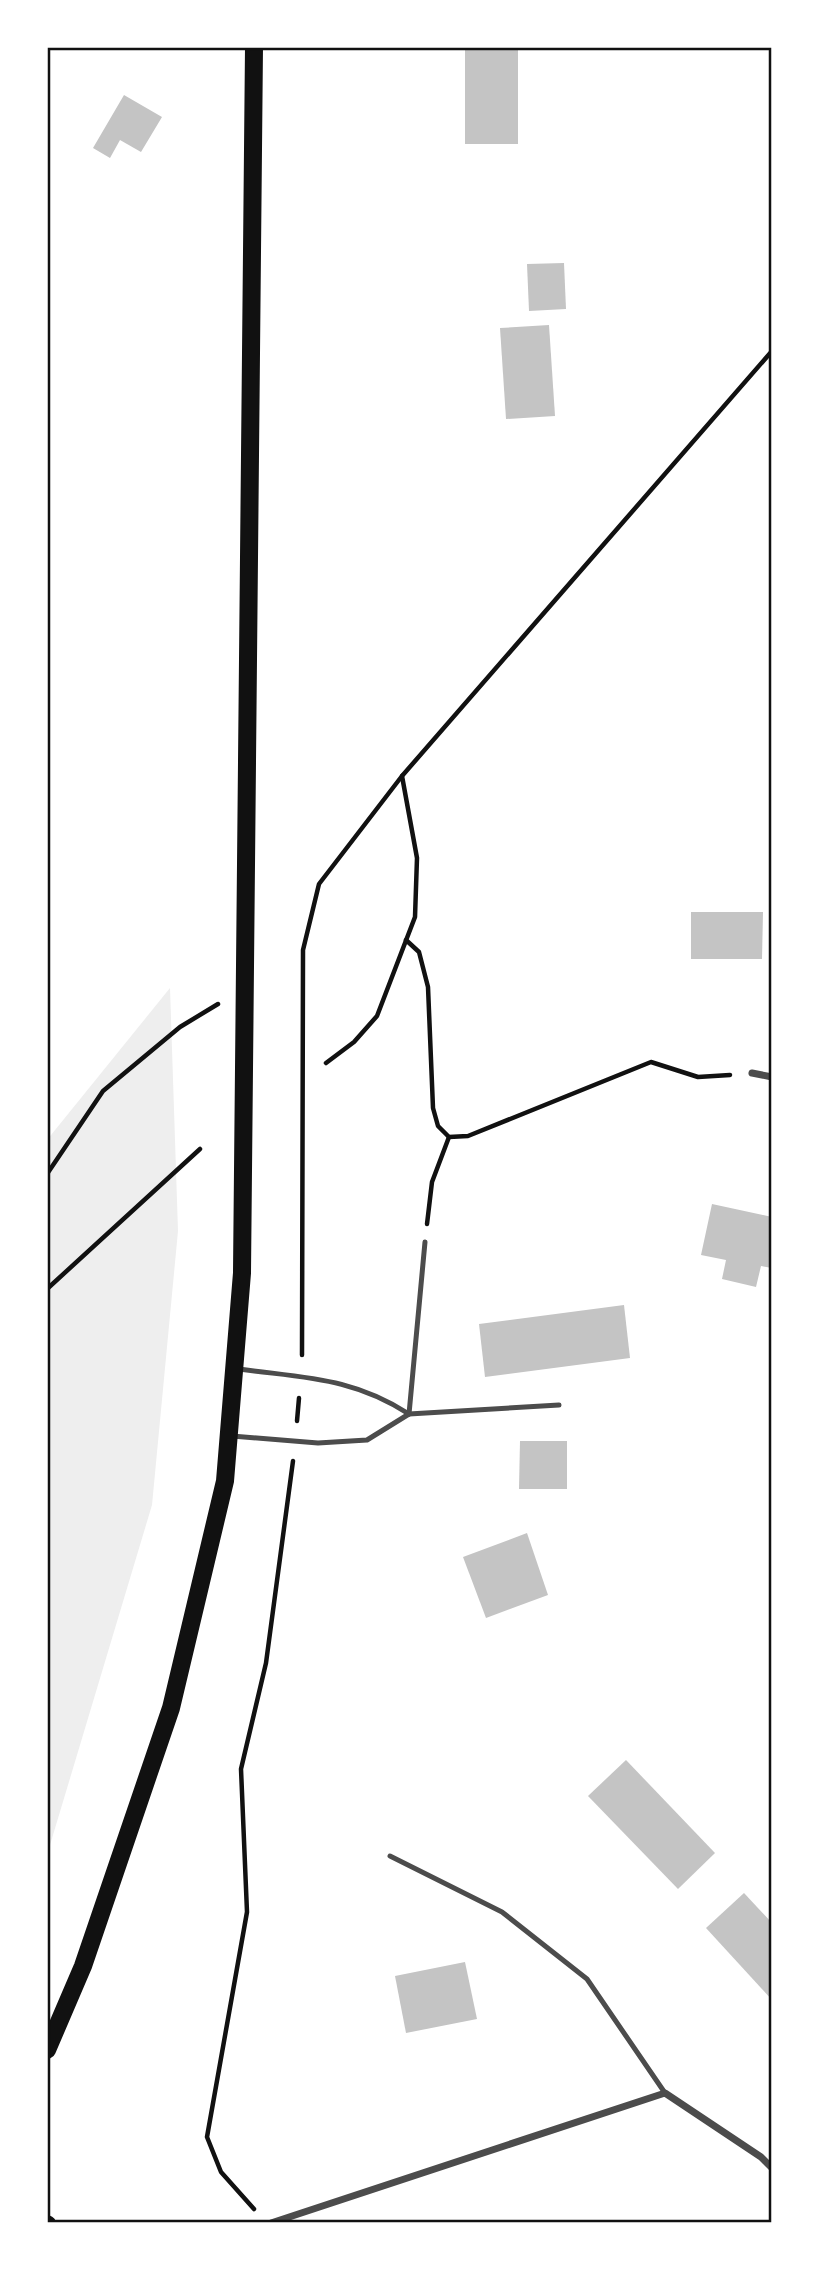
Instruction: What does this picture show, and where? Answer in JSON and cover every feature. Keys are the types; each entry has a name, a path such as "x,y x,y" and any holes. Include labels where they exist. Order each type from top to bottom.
{"main road":[{"path":"47,2050 83,1966 171,1708 225,1481 242,1273 254,47"}],"street":[{"path":"752,1073 772,1077"},
{"path":"271,2223 665,2093 761,2157 772,2168"}],"lane":[{"path":"409,1414 425,1242"},
{"path":"234,1368 351,1384 380,1396 409,1414"},
{"path":"229,1436 295,1441 367,1440 409,1414 559,1405"},
{"path":"390,1856 502,1912 587,1979 665,2093"}],"path":[{"path":"258,2213 221,2172 207,2137 247,1912 241,1769 266,1663 302,1378 303,950 319,884 402,776 772,351"},
{"path":"326,1063 354,1042 377,1016 415,917 417,858 402,776"},
{"path":"407,940 419,952 428,987 433,1108 438,1126 449,1137 468,1136 651,1062 698,1077 752,1073"},
{"path":"47,1174 103,1091 180,1027 244,987"},
{"path":"425,1242 432,1182 449,1137"},
{"path":"47,1289 200,1149"}],"shaded area":[{"path":"170,988 178,1231 152,1505 47,1855 47,1140"}],"building":[{"path":"465,47 518,47 518,144 465,144"},
{"path":"124,95 162,117 141,152 120,140 110,158 93,148"},
{"path":"564,263 566,309 529,311 527,264"},
{"path":"549,325 555,416 506,419 500,328"},
{"path":"691,912 763,912 762,959 691,959"},
{"path":"712,1204 772,1217 772,1268 761,1266 756,1287 722,1279 726,1260 701,1255"},
{"path":"624,1305 630,1358 485,1377 479,1324"},
{"path":"520,1441 567,1441 567,1489 519,1489"},
{"path":"527,1533 548,1595 486,1618 463,1557"},
{"path":"626,1760 715,1853 678,1889 588,1796"},
{"path":"744,1893 772,1923 772,2000 706,1928"},
{"path":"465,1962 477,2019 406,2033 395,1976"}]}
